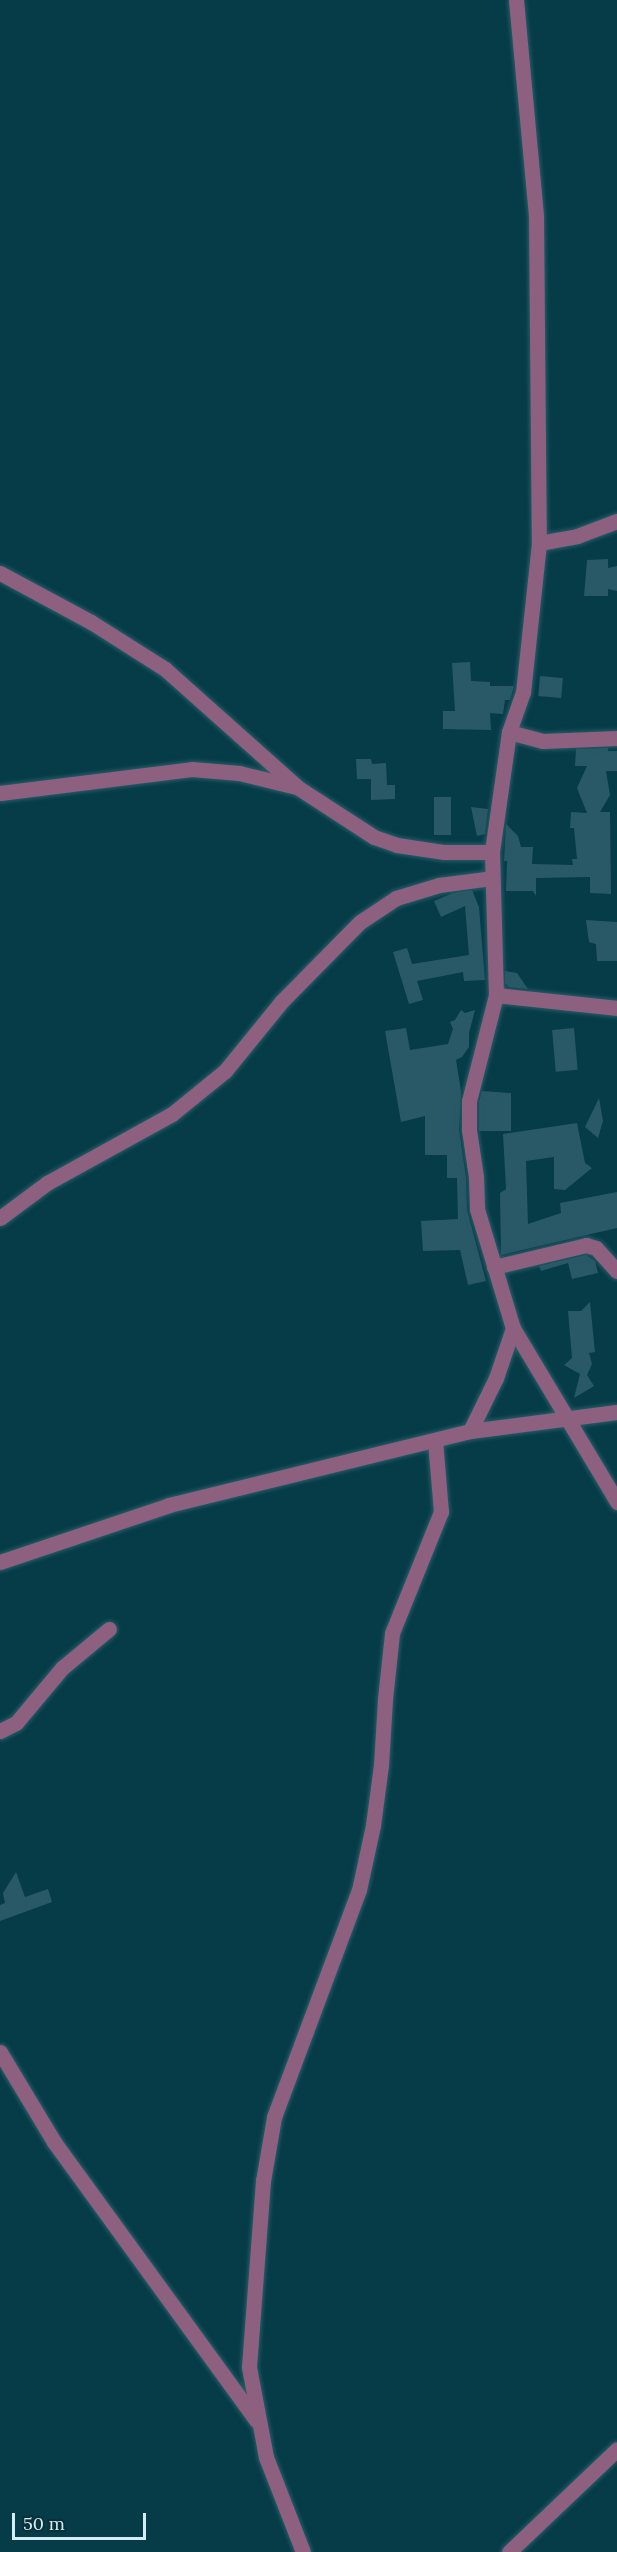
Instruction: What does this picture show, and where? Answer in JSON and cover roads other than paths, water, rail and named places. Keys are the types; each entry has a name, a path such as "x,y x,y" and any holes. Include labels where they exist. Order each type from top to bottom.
{"street":[{"path":"516,0 536,216 539,543 523,692 509,732 492,852 496,995 469,1101 469,1130 476,1177 477,1209 513,1328 617,1502"},
{"path":"539,543 577,536 617,521"},
{"path":"0,573 91,622 165,669 297,787 374,837 397,845 444,852 492,852"},
{"path":"509,732 543,741 617,738"},
{"path":"0,793 192,770 239,773 297,787"},
{"path":"0,1218 47,1183 172,1114 225,1071 280,1002 360,922 396,897 439,885 492,878"},
{"path":"496,995 617,1008"},
{"path":"494,1267 585,1245 596,1248 617,1271"},
{"path":"470,1431 496,1378 513,1328"},
{"path":"0,1562 169,1504 470,1431 613,1415"},
{"path":"303,2552 266,2457 249,2367 263,2181 274,2117 359,1890 373,1825 381,1765 384,1699 392,1634 422,1552 441,1512 435,1440"},
{"path":"0,1731 16,1723 62,1668 109,1629"},
{"path":"0,2052 54,2142 258,2423"},
{"path":"510,2552 617,2449"}]}
